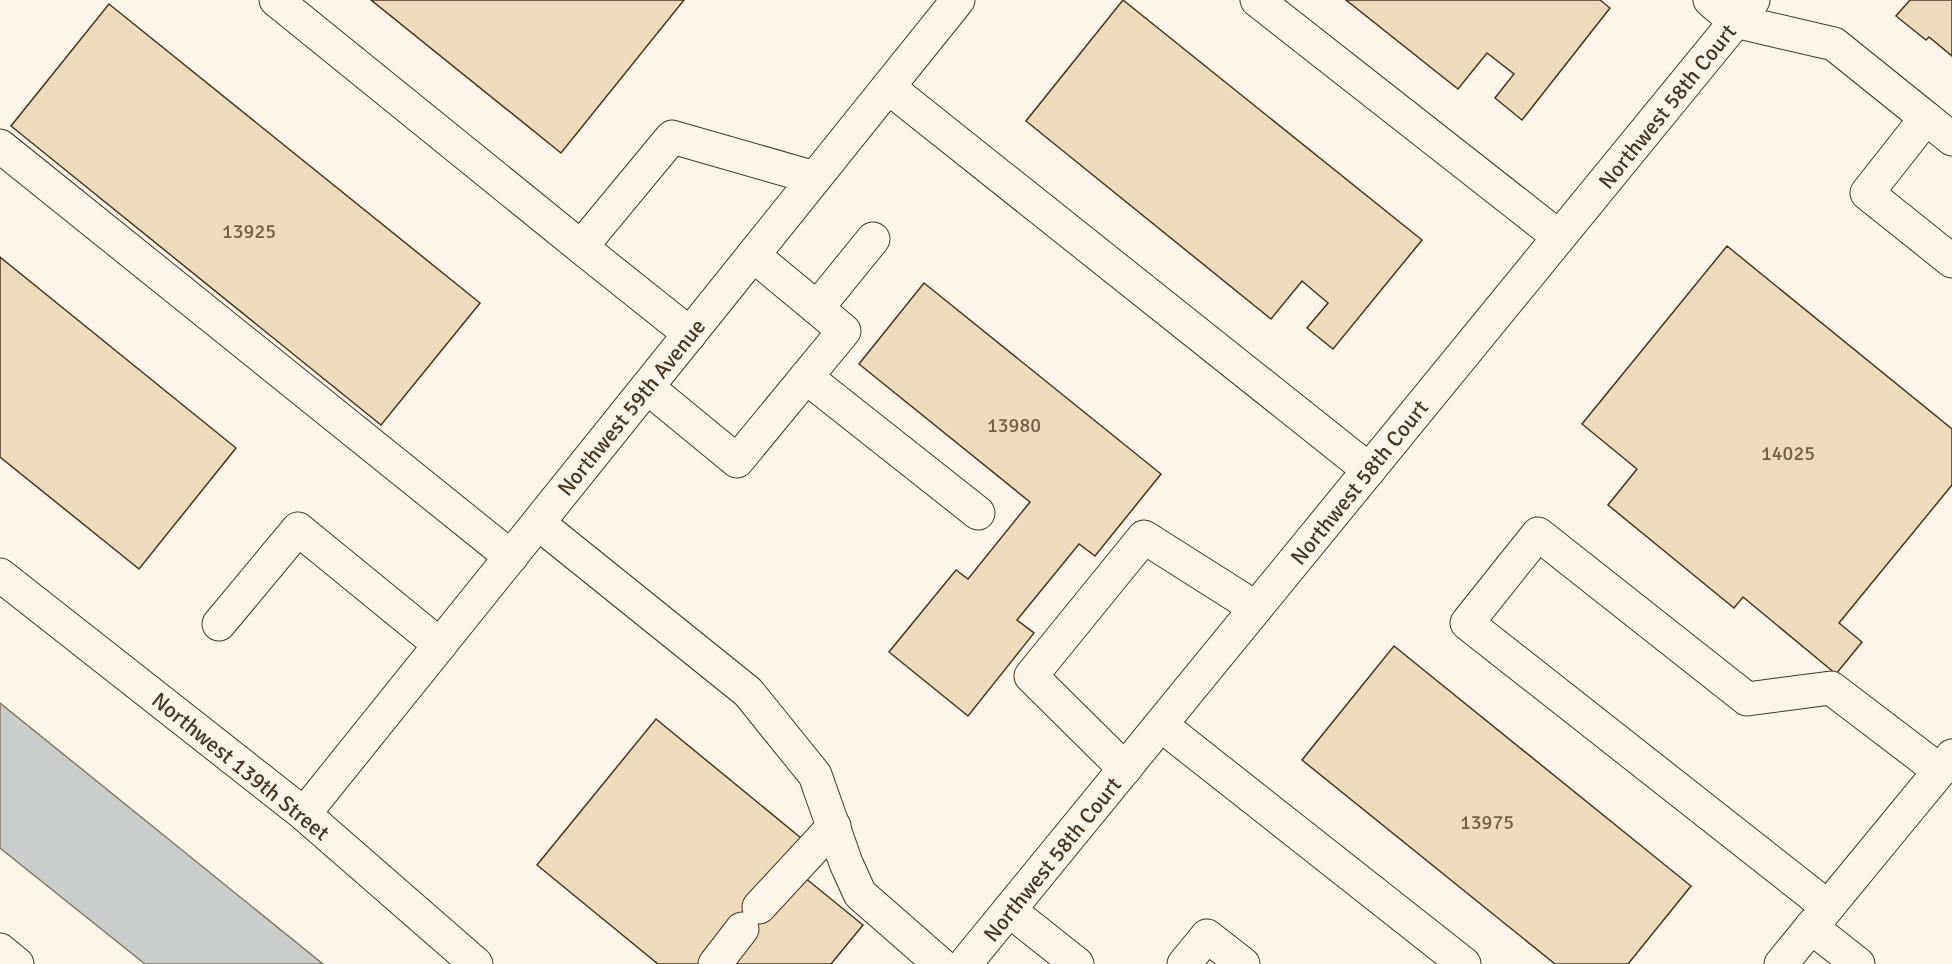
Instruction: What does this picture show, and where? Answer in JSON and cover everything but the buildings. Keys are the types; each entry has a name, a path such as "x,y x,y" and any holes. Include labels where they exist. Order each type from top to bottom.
{"street":[{"path":"276,0 690,334"},
{"name":"Northwest 59th Avenue","path":"304,814 958,0"},
{"path":"1257,0 1560,237"},
{"path":"1710,0 1834,44 1952,139"},
{"name":"Northwest 58th Court","path":"965,964 1744,11"},
{"path":"888,87 1369,470"},
{"path":"1926,118 1867,193 1952,261"},
{"path":"581,247 672,137 815,178"},
{"path":"0,146 511,557"},
{"path":"817,308 873,239"},
{"path":"647,387 737,461 844,331 753,255"},
{"path":"806,377 978,513"},
{"path":"538,523 748,692 815,776 846,863 860,894 940,964"},
{"path":"219,624 298,529 440,645"},
{"path":"1781,964 1819,917 1946,764 1831,688 1748,699 1538,534 1467,623 1819,917 1858,964"},
{"path":"1125,769 1030,676 1144,537 1256,608"},
{"name":"Northwest 139th Street","path":"0,575 304,814 477,964"},
{"path":"1161,725 1464,964"},
{"path":"716,964 750,918 834,826"},
{"path":"1009,910 1077,964"},
{"path":"1184,964 1208,936 1243,964"},
{"path":"0,950 18,964"}],"shaded area":[{"path":"0,703 323,964 145,964 0,848"}]}
